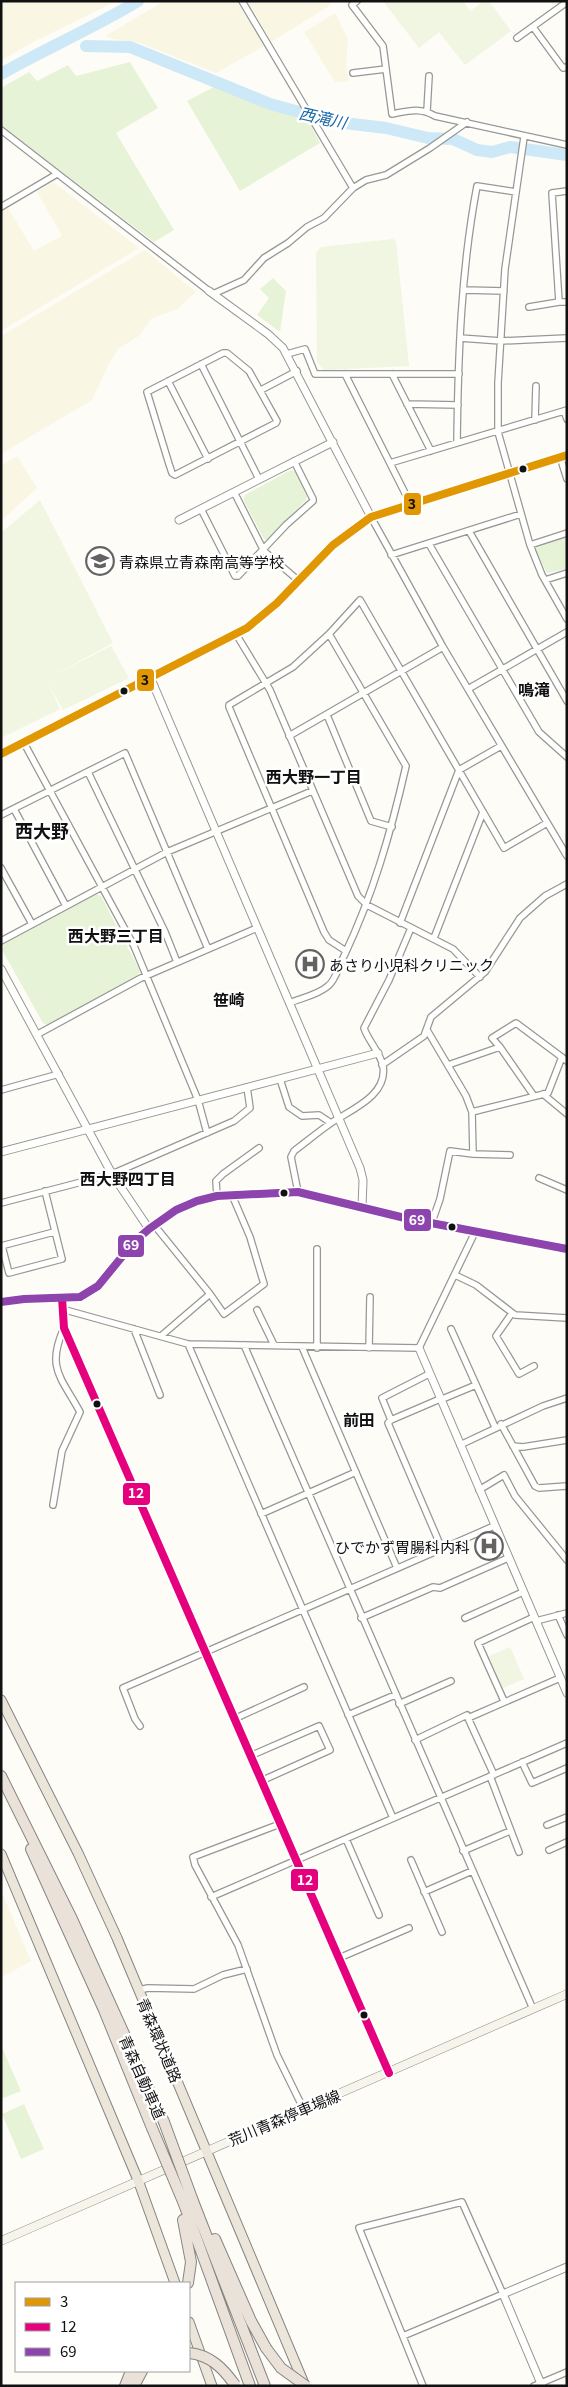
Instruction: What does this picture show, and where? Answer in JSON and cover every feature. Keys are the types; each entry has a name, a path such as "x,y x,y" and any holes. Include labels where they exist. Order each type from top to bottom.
{"highway":[{"name":"青森環状道路","path":"1,1700 78,1853 139,1990 305,2386"},
{"name":"青森自動車道","path":"1,1776 76,1928 166,2127 188,2203 250,2386"},
{"name":"青森自動車道","path":"1,1780 104,2010 165,2159 188,2203 265,2386"},
{"path":"1,1854 138,2180 175,2282"},
{"path":"188,2203 187,2233 191,2262 188,2282"},
{"path":"188,2203 266,2348 282,2368 305,2386"},
{"path":"190,2325 212,2386"},
{"path":"190,2353 206,2356 216,2363 235,2385"},
{"path":"125,2386 131,2372"},
{"path":"134,2386 141,2372"}],"main road":[{"name":"荒川青森停車場線","path":"1,2240 303,2108 389,2073 567,1994"}],"street":[{"path":"242,1 353,188"},
{"path":"357,1 352,5 383,46 392,114 417,109 427,111 435,116 567,145"},
{"path":"517,38 567,2"},
{"path":"533,27 563,68 567,67"},
{"path":"353,73 386,69"},
{"path":"427,111 429,76"},
{"path":"211,293 244,280 264,258 288,243 307,227 324,218 353,188 366,180 386,175 438,143 467,122"},
{"path":"1,130 211,293 268,334 287,354 391,555 443,647 567,856"},
{"path":"524,137 506,260 498,432 530,545 545,580 567,619"},
{"path":"1,207 57,174"},
{"path":"457,443 460,338 467,236 477,186 516,192"},
{"path":"559,302 552,193 567,191"},
{"path":"464,290 504,291"},
{"path":"529,307 567,302"},
{"path":"460,338 501,341 567,338"},
{"path":"287,354 306,349 316,374 459,374"},
{"path":"227,353 249,371 277,420 276,423 175,475 172,473 147,393 201,364 218,355 227,353"},
{"path":"201,364 259,479"},
{"path":"261,390 296,371"},
{"path":"345,374 410,503"},
{"path":"392,374 431,451"},
{"path":"168,381 208,459"},
{"path":"536,386 536,420"},
{"path":"407,404 458,405"},
{"path":"390,464 565,410 567,419"},
{"path":"178,520 333,442"},
{"path":"1,754 236,634 267,613 333,545 371,517 410,503 563,456 567,479"},
{"path":"201,508 235,576 238,576 264,551 286,525 313,501 294,461"},
{"path":"234,492 264,551 299,580"},
{"path":"391,555 522,514"},
{"path":"469,532 567,701"},
{"path":"530,545 567,533"},
{"path":"429,544 539,732 567,757"},
{"path":"545,580 567,573"},
{"path":"346,951 326,937 229,705 294,667 329,634 360,600 504,848 547,823"},
{"path":"468,689 567,632"},
{"path":"236,634 267,684 358,896 367,905 453,949 480,977"},
{"path":"289,1003 327,986 346,951 367,905 392,827 406,766 329,634"},
{"path":"289,736 443,647"},
{"path":"151,679 360,1168 363,1180 362,1208"},
{"path":"326,715 371,821 392,827"},
{"path":"24,743 147,975 198,1100 207,1133"},
{"path":"400,923 459,770 501,746"},
{"path":"1,815 125,753 208,949"},
{"path":"88,772 177,962"},
{"path":"1,941 167,852 312,791"},
{"path":"14,809 66,906"},
{"path":"434,938 483,812"},
{"path":"1,868 32,924"},
{"path":"382,1065 424,1036 431,1017 480,977 520,918 545,896 567,884"},
{"path":"38,1034 147,975 257,928"},
{"path":"298,1192 291,1157 294,1151 331,1123 361,1105 374,1093 382,1077 382,1065 378,1053 364,1028 389,980 411,928"},
{"path":"1,969 89,1128 112,1174 152,1228 210,1294 224,1314 264,1284 250,1237 232,1196"},
{"path":"472,1112 548,1093 564,1059 516,1023 492,1038 534,1096"},
{"path":"427,1030 448,1065 472,1112 473,1154"},
{"path":"448,1065 500,1047"},
{"path":"1,1152 378,1053"},
{"path":"1,1083 3,1090 59,1074"},
{"path":"280,1079 289,1107 302,1116 319,1115 331,1123"},
{"path":"1,1203 112,1174 234,1121 250,1108 247,1087"},
{"path":"543,1094 567,1114"},
{"path":"217,1196 216,1181 222,1174 259,1148"},
{"path":"432,1222 440,1199 450,1151 510,1156"},
{"path":"539,1178 567,1190"},
{"path":"45,1192 62,1260 9,1273 1,1246 54,1232"},
{"path":"1,1302 80,1297 98,1286 134,1242 176,1210 197,1201 217,1196 298,1192 362,1208 567,1249"},
{"path":"476,1230 418,1348 567,1692"},
{"path":"317,1249 318,1348"},
{"path":"455,1275 476,1285 512,1313 567,1318"},
{"path":"161,1336 210,1294"},
{"path":"368,1348 370,1297"},
{"path":"62,1298 64,1328 389,2073"},
{"path":"62,1309 188,1344 274,1345 318,1348 418,1348"},
{"path":"257,1310 274,1345"},
{"path":"512,1313 496,1336 519,1374 534,1366"},
{"path":"53,1505 62,1451 80,1412 55,1366 54,1356 64,1328"},
{"path":"134,1329 160,1395"},
{"path":"451,1329 476,1385 498,1426 535,1486 539,1488 567,1486"},
{"path":"188,1344 393,1818"},
{"path":"244,1345 361,1618 533,2009"},
{"path":"302,1347 397,1568"},
{"path":"391,1420 382,1398 429,1374"},
{"path":"442,1549 388,1423 391,1420 476,1385"},
{"path":"460,1445 543,1406 567,1398"},
{"path":"512,1446 533,1446 567,1440"},
{"path":"261,1514 356,1472"},
{"path":"479,1490 504,1476 515,1496 567,1560"},
{"path":"140,1726 135,1719 123,1688 494,1526"},
{"path":"361,1618 433,1587 440,1588 508,1558"},
{"path":"465,1618 523,1592"},
{"path":"504,1701 478,1643 535,1619 567,1614"},
{"path":"558,1615 567,1635"},
{"path":"468,1718 560,1678"},
{"path":"399,1704 451,1681"},
{"path":"234,1719 304,1687"},
{"path":"348,1715 395,1695"},
{"path":"415,1740 468,1715 519,1852"},
{"path":"250,1756 319,1726 330,1750 261,1781"},
{"path":"211,1897 567,1743"},
{"path":"522,1762 532,1783 567,1768"},
{"path":"547,1825 567,1817"},
{"path":"280,1824 193,1857 211,1897 238,1945 277,2054 303,2108"},
{"path":"463,1851 510,1831"},
{"path":"346,1839 379,1915"},
{"path":"549,1850 567,1842"},
{"path":"411,1860 442,1932"},
{"path":"424,1892 472,1871"},
{"path":"339,1958 409,1928"},
{"path":"139,1990 148,1988 194,1989 223,1975 247,1969"},
{"path":"423,2386 359,2228 462,2202 503,2294 539,2385 567,2372"},
{"path":"403,2336 567,2267"}],"shaded area":[{"path":"1,1 117,1 31,43 1,61"},
{"path":"164,1 237,1 264,46 216,73 140,43 108,38 107,35"},
{"path":"247,1 329,1 331,5 271,42"},
{"path":"335,13 348,39 346,64 349,81 335,82 304,32"},
{"path":"51,183 56,184 139,248 1,331 1,212 8,208 34,251 62,236 37,192"},
{"path":"145,250 196,292 177,309 151,319 139,336 118,349 92,400 1,454 1,336"},
{"path":"17,456 37,488 1,521 1,466"},
{"path":"1,1890 31,1961 1,1978"}],"green space":[{"path":"383,1 463,1 470,11 484,1 489,1 511,31 465,65 439,32 419,48"},
{"path":"130,62 158,108 116,133 174,230 154,242 1,125 1,88 29,72 37,81 68,65 76,76"},
{"path":"214,87 272,110 308,120 320,143 240,191 187,101"},
{"path":"393,239 396,241 409,366 324,370 317,362 316,253 321,247"},
{"path":"273,278 286,291 280,332 257,315 269,298 260,289"},
{"path":"291,470 296,472 307,496 306,500 268,540 264,539 243,499 245,495"},
{"path":"40,500 113,643 46,679 111,646 129,678 63,710 47,681 60,709 1,738 1,533"},
{"path":"567,537 567,569 547,573 535,549 537,546"},
{"path":"96,894 101,896 140,971 137,976 47,1025 43,1023 2,950 4,944"},
{"path":"510,1647 524,1679 503,1688 489,1656"},
{"path":"1,2045 21,2091 1,2099"},
{"path":"24,2104 44,2149 21,2159 2,2114"}],"waterway":[{"name":"西滝川","path":"1,74 138,1"},
{"name":"西滝川","path":"86,46 130,47 270,104 336,122 386,128 428,138 453,139 477,150 492,152 510,147 567,155"}],"transit line":[{"name":"3","path":"1,754 247,628 277,603 333,545 371,517 567,455"},
{"name":"69","path":"1,1302 24,1299 80,1297 98,1286 134,1242 149,1229 176,1210 197,1201 217,1196 298,1192 405,1218 567,1249"},
{"name":"12","path":"62,1298 64,1328 389,2073"}],"place":[{"name":"青森県立青森南高等学校","path":"100,561"},
{"name":"あさり小児科クリニック","path":"310,964"},
{"name":"ひでかず胃腸科内科","path":"489,1546"}],"district":[{"name":"鳴滝","path":"534,689"},
{"name":"西大野一丁目","path":"314,776"},
{"name":"西大野","path":"42,830"},
{"name":"西大野三丁目","path":"116,935"},
{"name":"笹崎","path":"229,999"},
{"name":"西大野四丁目","path":"128,1178"},
{"name":"前田","path":"359,1419"}]}
